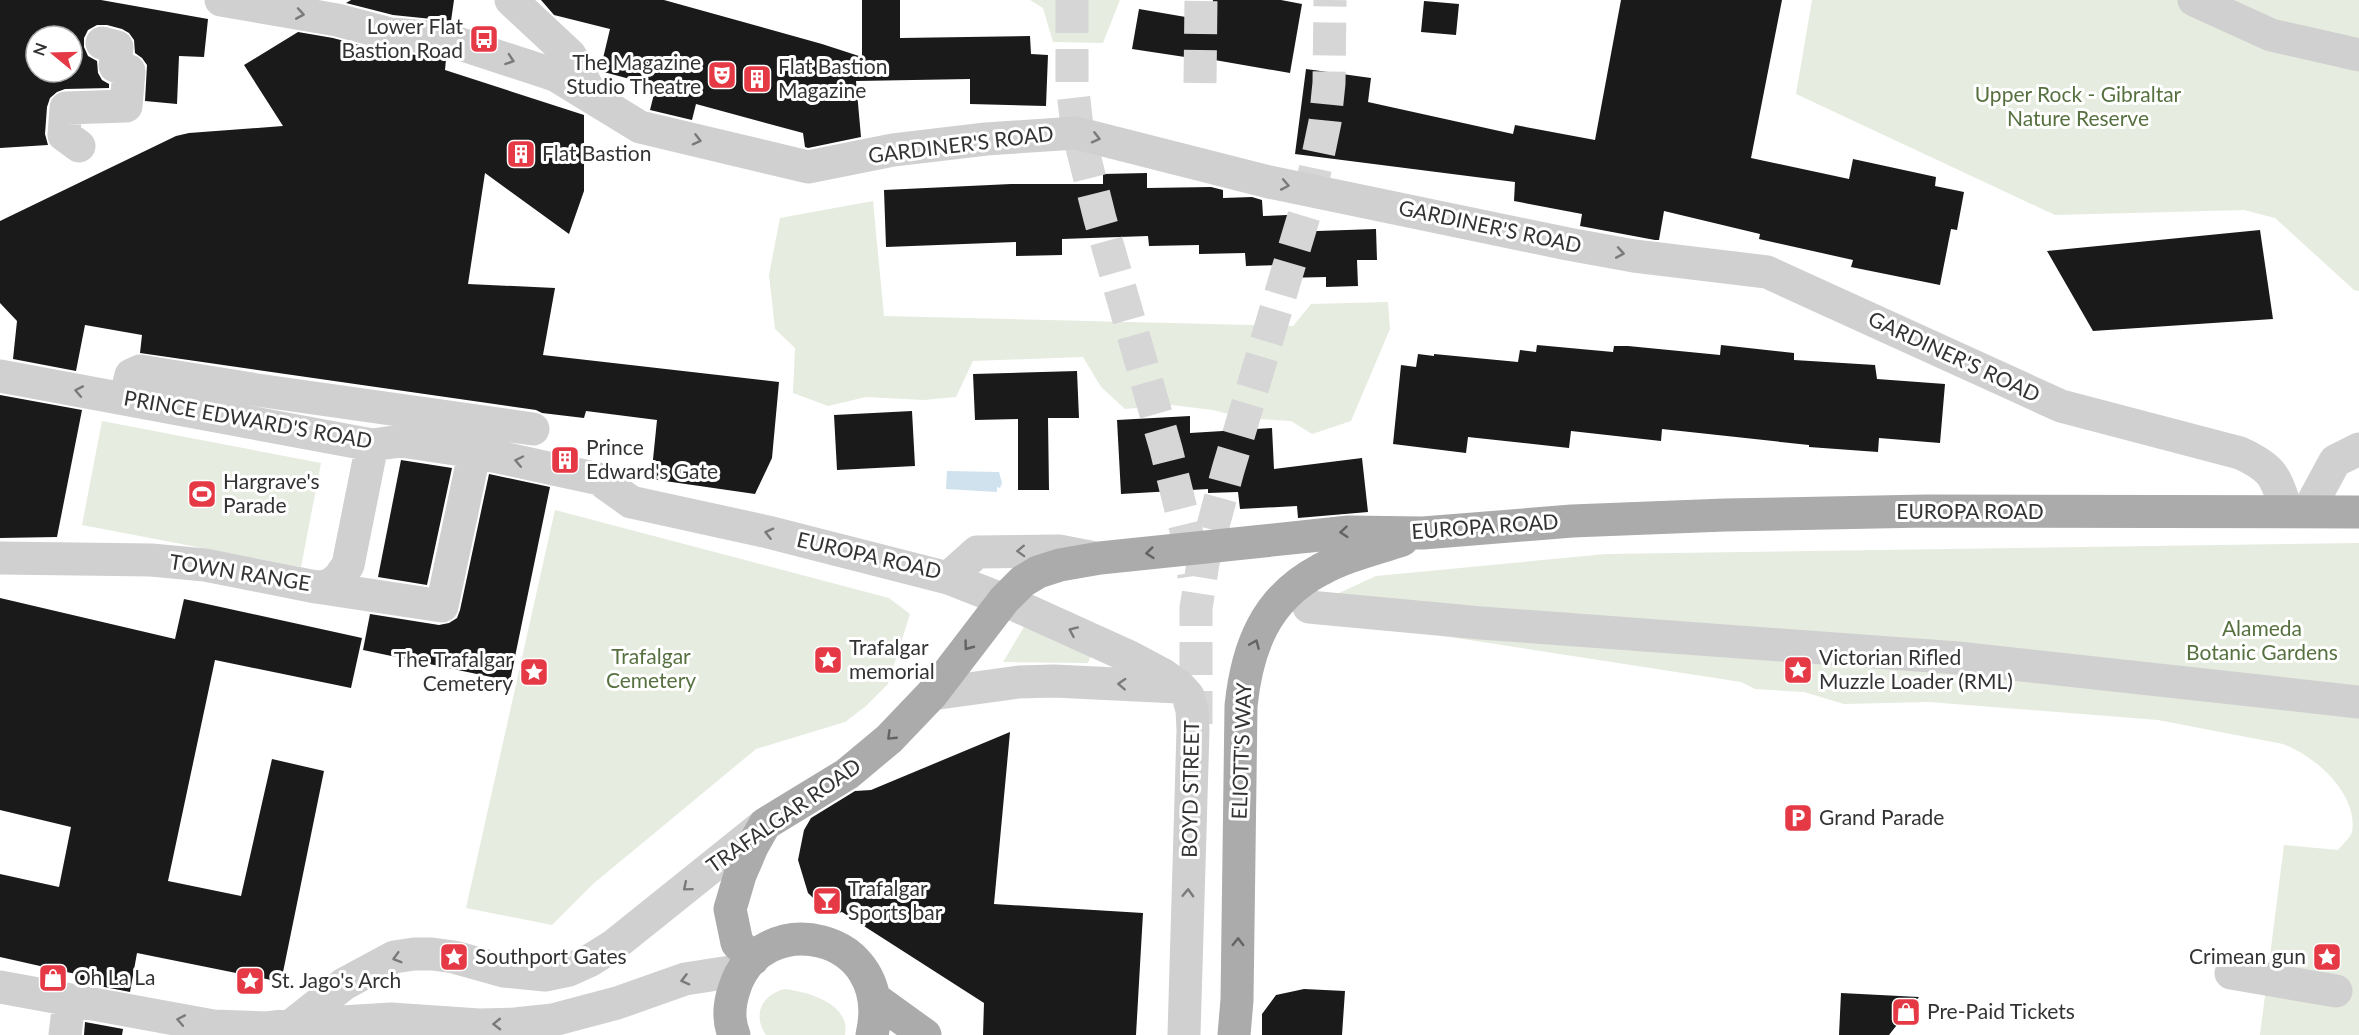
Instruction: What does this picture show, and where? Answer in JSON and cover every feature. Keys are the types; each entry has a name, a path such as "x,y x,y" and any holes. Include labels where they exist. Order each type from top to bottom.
{"main road":[{"name":"EUROPA ROAD","path":"1100,558 1349,531 1423,533 1572,521 1725,514 1938,511 2359,512"},
{"name":"ELIOTT'S WAY","path":"1234,1035 1237,1000 1241,706 1248,659 1271,610 1300,582 1332,564 1423,533"},
{"name":"TRAFALGAR ROAD","path":"765,824 847,774 889,739 932,694 1004,600 1023,581 1038,572 1060,565 1100,558"},
{"path":"748,964 737,943 730,909 744,866 765,824"},
{"path":"734,1035 730,1026 729,1012 736,983 748,964 769,948 787,941 813,939 844,952 858,964 866,975 875,999 876,1018 872,1035"},
{"path":"875,999 925,1035"}],"street":[{"name":"GARDINER'S ROAD","path":"221,0 337,20 390,34 442,38 555,75 640,127 808,167 916,147 986,139 1076,133 1269,182 1568,244 1767,272 2061,406 2240,453 2256,461 2274,475 2298,511"},
{"path":"511,0 570,55 592,96"},
{"path":"2194,0 2271,35 2359,55"},
{"path":"79,146 64,135 66,108 126,106 129,70 115,66 117,47 102,43"},
{"path":"125,399 131,375 140,371 257,390 478,437 533,429"},
{"name":"PRINCE EDWARD'S ROAD","path":"0,375 372,445 401,441 478,437 599,478 631,501"},
{"path":"316,587 442,606 478,437"},
{"name":"TOWN RANGE","path":"0,558 151,560 205,565 316,587 329,586 339,578 348,565 372,445"},
{"path":"2298,511 2335,461 2359,449"},
{"name":"EUROPA ROAD","path":"631,501 768,532 948,578 977,552 1059,551 1100,558"},
{"path":"948,578 1004,600 1130,657 1162,674 1180,687"},
{"path":"1310,607 1481,623 1958,658 2359,702"},
{"path":"932,694 1019,682 1054,681 1180,687"},
{"name":"BOYD STREET","path":"1180,687 1188,696 1192,710 1193,730 1184,1035"},
{"name":"TRAFALGAR ROAD","path":"301,1030 344,984 394,957 414,954 454,957 524,975 545,975 569,970 589,961 644,923 765,824"},
{"path":"0,987 213,1026 301,1030 391,1019 516,1024 554,1020 617,1003 685,978 748,964"},
{"path":"2230,973 2336,991"},
{"path":"65,1035 69,1001"}],"green space":[{"path":"1030,0 1120,0 1103,43 1053,42 1043,8"},
{"name":"Upper Rock - Gibraltar Nature Reserve","path":"1812,0 2359,0 2359,291 2354,290 2275,218 2244,210 2055,215 1796,94"},
{"path":"873,201 884,316 1293,326 1311,304 1388,302 1390,329 1351,421 1312,434 1291,421 1244,418 1213,410 1171,405 1125,409 1101,387 1083,357 973,361 956,397 924,400 866,397 828,406 793,393 795,348 775,329 769,275 780,218"},
{"name":"Hargrave's Parade","path":"102,421 321,463 301,567 82,525"},
{"name":"Trafalgar Cemetery","path":"555,510 889,598 910,614 888,684 866,706 845,722 756,749 593,884 552,925 466,908"},
{"name":"Alameda Botanic Gardens","path":"2359,543 2359,1035 2260,1035 2284,845 2338,850 2352,832 2349,804 2332,778 2308,757 2283,744 2158,720 1929,702 1844,704 1804,692 1755,689 1741,682 1314,616 1337,594 1376,576 1606,554"},
{"path":"1024,627 1092,653 1088,663 1003,662"},
{"path":"785,989 816,997 835,1008 842,1015 845,1035 766,1035 760,1020 762,1006 770,995"}],"water":[{"path":"947,471 999,472 1002,483 1000,488 997,487 997,492 946,489"}],"building":[{"path":"0,0 101,0 208,19 204,57 179,56 177,104 145,101 147,65 135,53 134,40 122,29 97,25 88,30 84,38 84,24 24,24 24,84 84,84 84,47 88,56 97,61 98,73 102,80 109,84 109,88 65,89 50,98 45,134 48,145 0,148"},
{"path":"351,0 454,0 451,21 393,15 346,3"},
{"path":"541,0 664,0 862,57 862,0 900,0 900,38 1030,36 1031,54 1048,55 1046,106 970,104 970,79 856,81 861,137 808,148 805,147 803,133 696,104 692,120 650,110 656,86 600,71 610,29 554,15"},
{"path":"1213,0 1281,0 1302,4 1290,73 1186,55 1185,57 1132,49 1139,9 1209,21"},
{"path":"1621,0 1782,0 1751,158 1849,179 1853,159 1936,177 1935,186 1964,192 1957,230 1951,229 1940,285 1851,267 1853,260 1759,239 1760,234 1664,211 1659,240 1655,240 1580,226 1582,214 1514,201 1515,182 1295,154 1306,69 1371,78 1368,102 1513,134 1515,125 1595,140"},
{"path":"1424,1 1459,4 1456,35 1421,32"},
{"path":"298,32 333,38 385,52 446,59 445,70 584,115 584,191 569,234 485,173 468,284 555,288 543,355 779,382 772,458 755,494 651,479 657,420 586,411 584,418 542,413 536,410 140,353 142,335 85,325 76,371 13,359 17,321 0,303 0,221 176,136 283,126 244,65"},
{"path":"1147,173 1147,188 1211,187 1223,190 1223,198 1252,197 1262,200 1263,216 1287,215 1288,232 1376,229 1377,260 1357,260 1358,286 1326,287 1326,277 1283,278 1283,265 1246,266 1245,253 1199,254 1199,245 1149,246 1148,236 1062,239 1062,255 1016,256 1016,242 886,247 884,190 1011,184 1103,184 1103,174"},
{"path":"2260,230 2273,319 2093,331 2047,251"},
{"path":"1537,345 1613,352 1614,346 1628,346 1720,355 1721,345 1794,353 1794,360 1875,365 1877,379 1945,384 1940,443 1879,438 1878,452 1809,447 1809,445 1662,429 1661,441 1571,431 1569,448 1468,437 1466,453 1393,444 1401,365 1416,367 1418,354 1518,362 1520,350 1536,352"},
{"path":"1077,371 1079,418 1048,418 1049,490 1018,490 1018,419 975,420 973,374"},
{"path":"0,395 82,410 57,537 0,538"},
{"path":"912,411 915,466 837,470 834,415"},
{"path":"1190,416 1190,433 1272,428 1274,469 1362,458 1368,512 1298,518 1297,506 1240,509 1238,492 1208,493 1208,489 1121,494 1117,420"},
{"path":"401,460 452,468 427,585 378,577"},
{"path":"489,474 550,487 510,681 363,650 370,614 439,625 457,618"},
{"path":"0,598 175,639 184,599 362,638 351,688 215,660 168,881 241,896 272,759 324,771 281,982 137,953 130,992 79,982 80,975 0,957 0,874 59,887 71,827 0,810"},
{"path":"1010,732 994,904 1143,913 1136,1035 983,1035 984,1003 842,912 831,915 808,893 798,860 804,830 811,818 855,791 871,790"},
{"path":"1304,989 1345,991 1342,1035 1262,1035 1262,1014 1276,995"},
{"path":"1841,993 1919,997 1889,1035 1839,1035"},
{"path":"85,1022 123,1029 122,1035 84,1035"}],"tunnel":[{"path":"1072,0 1072,82 1077,127 1100,219 1166,449 1188,538 1194,576"},
{"path":"1200,83 1201,0"},
{"path":"1196,724 1196,608 1203,563 1228,470 1309,199 1325,122 1329,83 1330,0"}],"place":[{"name":"Lower Flat Bastion Road","path":"484,39"},
{"name":"The Magazine Studio Theatre","path":"722,75"},
{"name":"Flat Bastion Magazine","path":"757,79"},
{"name":"Flat Bastion","path":"521,154"},
{"name":"Prince Edward's Gate","path":"565,460"},
{"name":"Hargrave's Parade","path":"202,494"},
{"name":"Trafalgar memorial","path":"828,660"},
{"name":"Victorian Rifled Muzzle Loader (RML)","path":"1798,670"},
{"name":"The Trafalgar Cemetery","path":"534,672"},
{"name":"Grand Parade","path":"1798,818"},
{"name":"Trafalgar Sports bar","path":"827,901"},
{"name":"Southport Gates","path":"454,957"},
{"name":"Crimean gun","path":"2327,957"},
{"name":"Oh La La","path":"53,978"},
{"name":"St. Jago's Arch","path":"250,981"},
{"name":"Pre-Paid Tickets","path":"1906,1012"}]}
